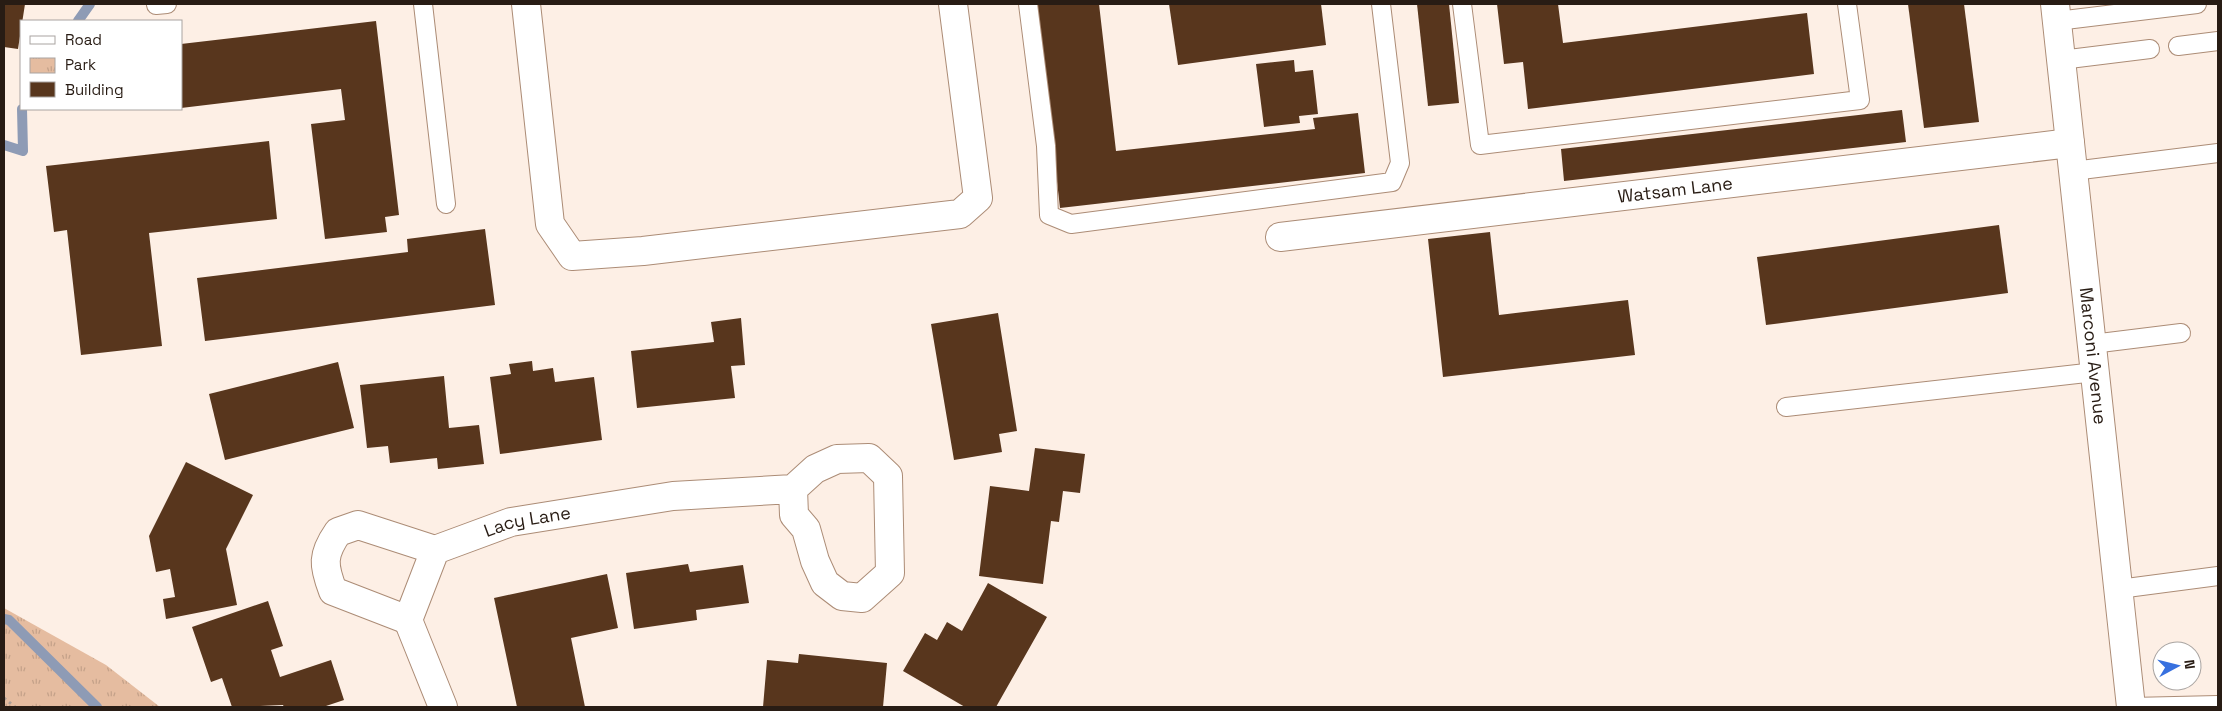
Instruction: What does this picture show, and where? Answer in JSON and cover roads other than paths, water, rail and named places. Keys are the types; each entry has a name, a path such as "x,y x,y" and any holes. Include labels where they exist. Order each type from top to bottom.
{"street":[{"path":"526,4 550,224 572,256 643,251 960,214 978,198 953,4"},
{"name":"Marconi Avenue","path":"2056,12 2119,589 2130,707"},
{"name":"Watsam Lane","path":"1280,237 2070,143"},
{"path":"869,458 888,476 890,573 862,598 842,596 825,583 815,561 806,529 794,515 793,489 815,469 837,459 869,458"},
{"name":"Lacy Lane","path":"435,550 511,522 673,496 793,489"},
{"path":"408,620 333,591 326,572 325,557 338,532 358,525 435,550 408,620 443,707"}],"lane":[{"path":"423,4 446,204"},
{"path":"1028,4 1046,146 1049,215 1071,224 1392,182 1400,163 1380,4"},
{"path":"1462,4 1480,145 1860,100 1847,4"},
{"path":"2056,12 2197,4"},
{"path":"2178,46 2218,41"},
{"path":"2061,60 2150,49"},
{"path":"2073,171 2218,153"},
{"path":"2092,344 2181,333"},
{"path":"1786,406 2095,372"},
{"path":"2119,589 2218,576"},
{"path":"2130,707 2218,706"}],"waterway":[{"path":"79,20 90,4"},
{"path":"4,145 23,151 22,110"},
{"path":"4,619 9,620 97,707"}]}
